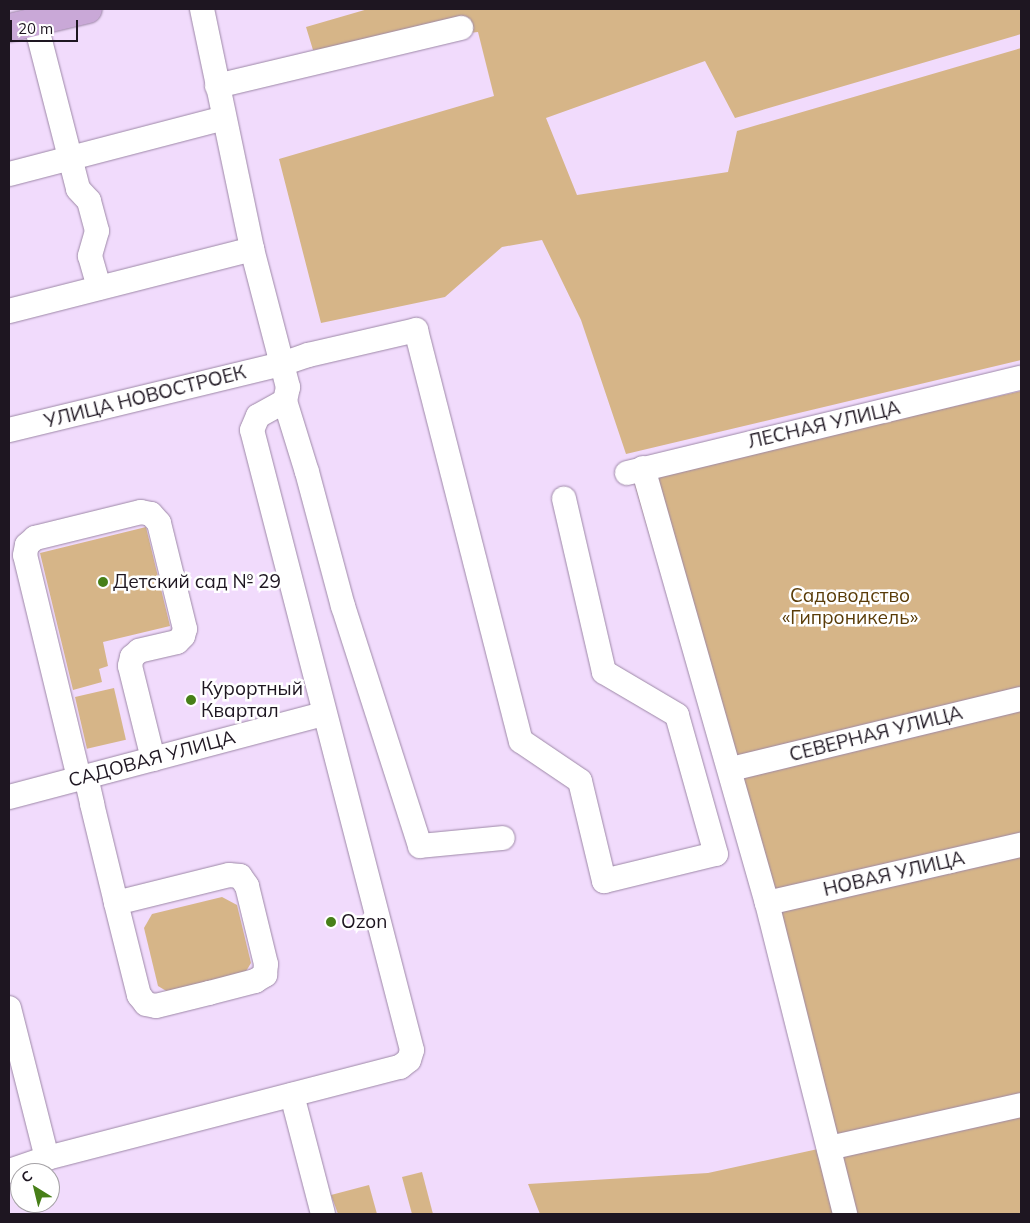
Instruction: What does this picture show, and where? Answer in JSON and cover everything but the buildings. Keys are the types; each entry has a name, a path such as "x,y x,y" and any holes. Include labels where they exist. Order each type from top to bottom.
{"main road":[{"path":"9,28 88,9"}],"street":[{"path":"202,9 252,248 288,387 285,401 308,472 346,616 420,846 503,838"},
{"path":"35,21 78,189 90,201 97,231 90,256 98,288"},
{"path":"217,86 461,28"},
{"path":"9,174 224,118"},
{"path":"9,311 252,248"},
{"name":"УЛИЦА НОВОСТРОЕК","path":"9,430 416,330 522,741 580,781 604,881 716,854 678,714 604,672 564,499"},
{"name":"ЛЕСНАЯ УЛИЦА","path":"730,769 635,470 1021,378"},
{"path":"9,1172 47,1158 400,1066 409,1060 412,1050 252,430 258,416 285,401"},
{"path":"116,903 229,875 240,876 247,886 266,964 265,975 255,981 156,1006 146,1004 139,995 25,555 27,545 36,538 141,512 151,514 159,523 185,629 183,636 177,642 139,651 132,657 130,666 153,759"},
{"name":"СЕВЕРНАЯ УЛИЦА","path":"730,769 1021,699"},
{"name":"САДОВАЯ УЛИЦА","path":"9,797 324,714"},
{"path":"730,769 767,903 845,1214"},
{"name":"НОВАЯ УЛИЦА","path":"767,903 1021,845"},
{"path":"9,1008 47,1158"},
{"path":"292,1095 323,1214"},
{"path":"829,1148 1021,1105"}],"green space":[{"path":"368,9 1021,9 1021,34 735,118 705,61 546,118 577,195 728,172 737,131 1021,48 1021,360 626,454 581,320 542,240 502,247 445,297 321,323 279,159 494,96 478,32 313,50 306,27"},
{"name":"Садоводство «Гипроникель»","path":"1021,391 1021,1214 540,1214 528,1184 708,1173 818,1149 759,906 633,479"},
{"path":"146,527 170,626 103,642 108,666 99,669 102,682 73,690 40,553"},
{"path":"114,688 126,740 87,749 75,697"},
{"path":"222,897 237,905 251,963 242,978 173,995 158,986 144,928 152,914"},
{"path":"422,1172 433,1214 412,1214 402,1177"},
{"path":"369,1185 377,1214 338,1214 331,1195"}],"place":[{"name":"Детский сад № 29","path":"103,582"},
{"name":"Курортный Квартал","path":"191,700"},
{"name":"Ozon","path":"331,922"}]}
